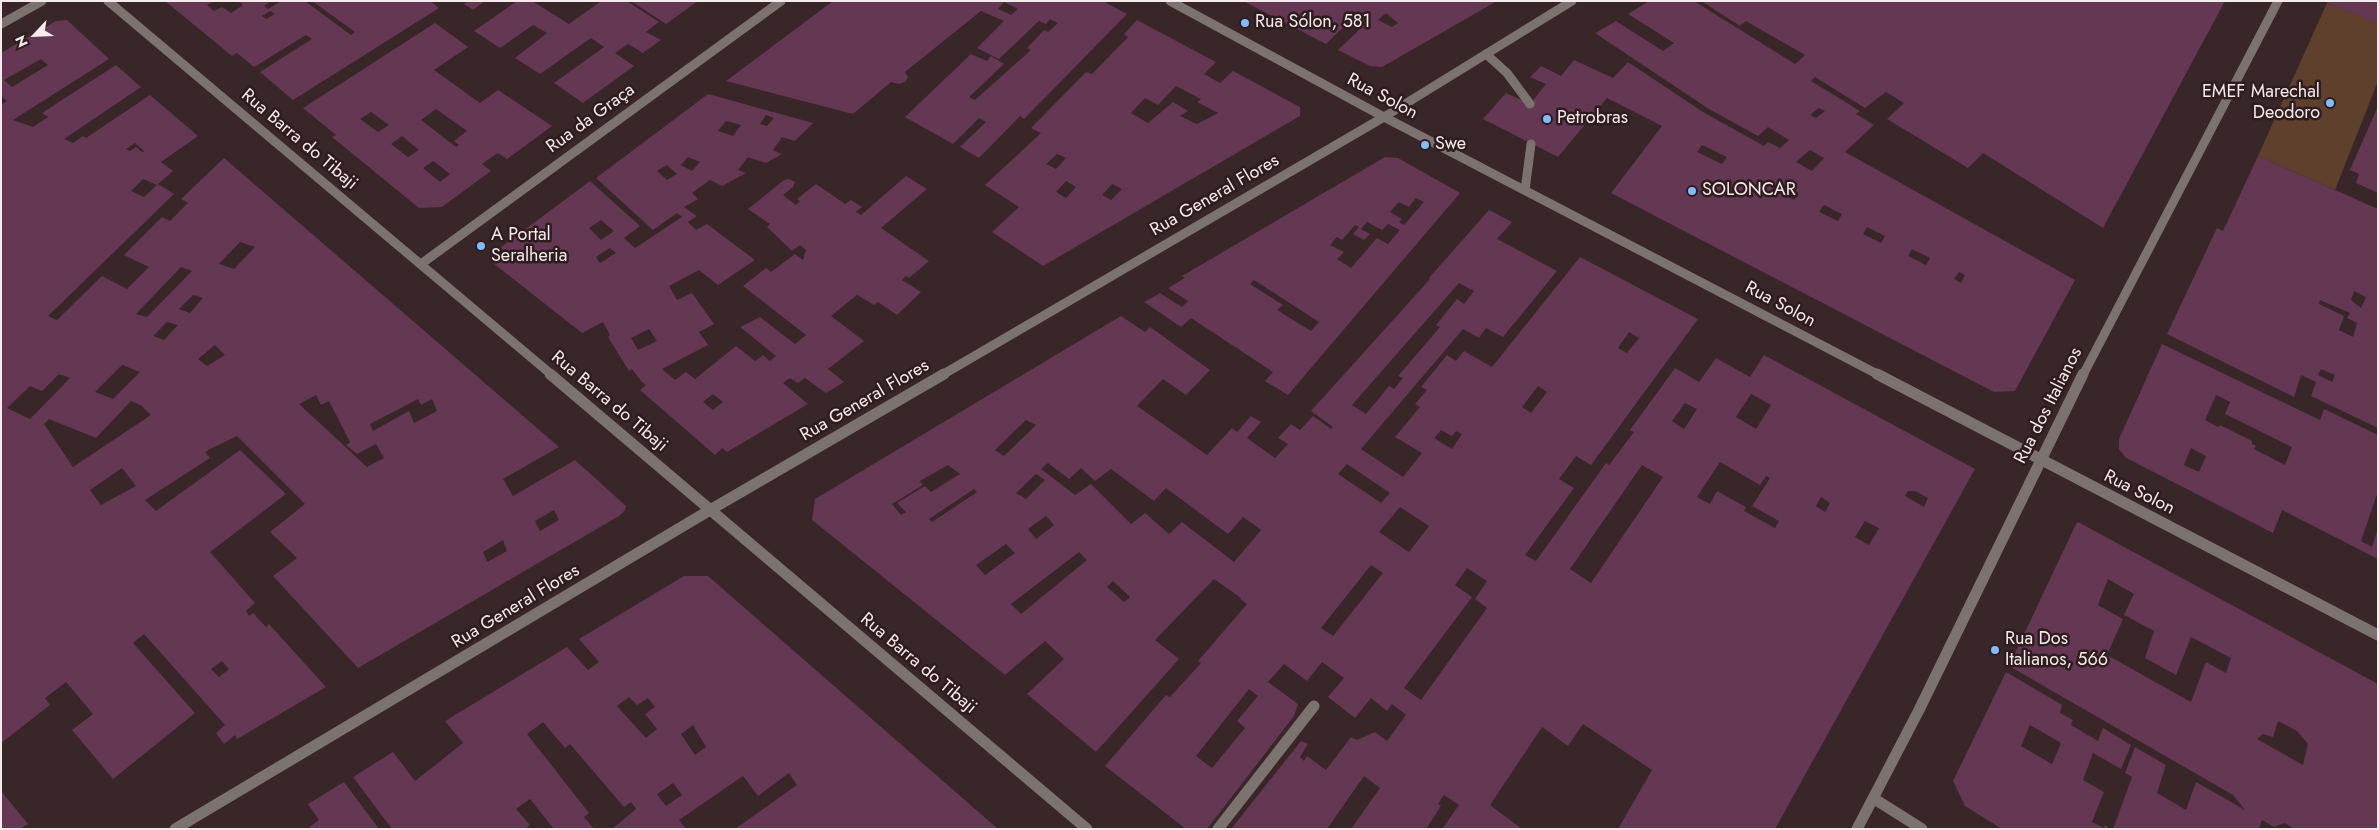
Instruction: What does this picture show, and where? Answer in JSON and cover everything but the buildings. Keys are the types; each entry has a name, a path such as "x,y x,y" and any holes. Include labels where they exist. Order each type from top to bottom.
{"street":[{"path":"1,24 42,1"},
{"name":"Rua Barra do Tibaji","path":"108,1 422,264 1087,829"},
{"name":"Rua da Graça","path":"422,264 781,1"},
{"name":"Rua Solon","path":"1170,1 1384,117 2378,635"},
{"name":"Rua General Flores","path":"174,829 710,510 1384,117 1572,1"},
{"name":"Rua dos Italianos","path":"1857,829 1919,710 2039,460 2278,1"},
{"path":"1486,54 1507,73 1530,104"},
{"path":"1525,190 1532,144"},
{"path":"1218,829 1314,706"},
{"path":"1873,798 1922,829"}],"shaded area":[{"name":"EMEF Marechal Deodoro","path":"2327,3 2378,23 2378,81 2335,190 2258,156"}],"place":[{"name":"Rua Sólon, 581","path":"1245,23"},
{"name":"EMEF Marechal Deodoro","path":"2330,103"},
{"name":"Petrobras","path":"1547,119"},
{"name":"Swe","path":"1425,145"},
{"name":"SOLONCAR","path":"1692,191"},
{"name":"A Portal Seralheria","path":"481,246"},
{"name":"Rua Dos Italianos, 566","path":"1995,650"}]}
